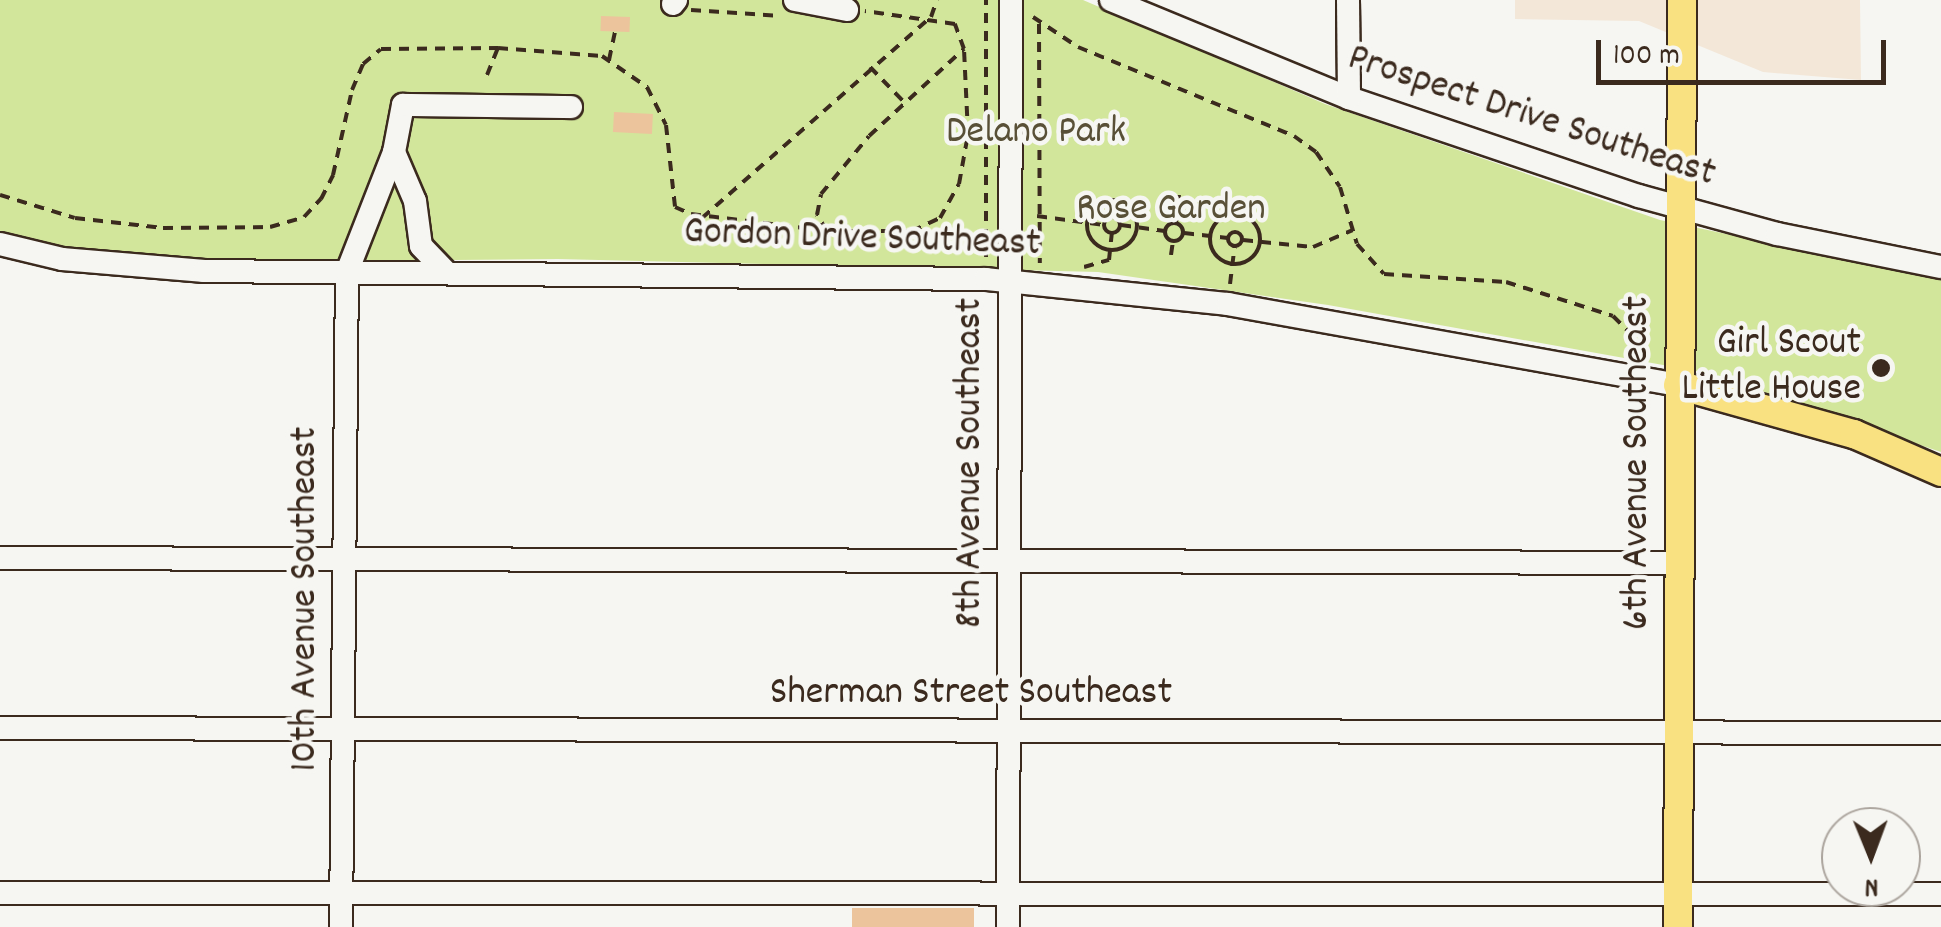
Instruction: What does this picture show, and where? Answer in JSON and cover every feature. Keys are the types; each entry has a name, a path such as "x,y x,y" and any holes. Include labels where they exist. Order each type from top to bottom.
{"main road":[{"name":"6th Avenue Southeast","path":"1678,927 1682,0"},
{"name":"Gordon Drive Southeast","path":"1678,385 1854,434 1941,472"}],"street":[{"name":"Prospect Drive Southeast","path":"1111,0 1349,98 1682,208 1941,266"},
{"path":"1348,0 1349,98"},
{"name":"8th Avenue Southeast","path":"1008,927 1011,281 1021,2"},
{"path":"793,8 848,10"},
{"path":"347,272 394,152 403,104 571,106"},
{"path":"394,152 415,201 421,246 446,273"},
{"name":"Gordon Drive Southeast","path":"0,244 133,268 1011,281 1228,304 1678,385"},
{"name":"10th Avenue Southeast","path":"342,927 347,272"},
{"path":"0,558 346,556 1678,563"},
{"name":"Sherman Street Southeast","path":"0,728 343,732 1941,733"},
{"path":"0,893 1941,894"}],"path":[{"path":"848,10 932,17 955,24 964,49 968,134 950,205 930,225 892,236 702,218 870,67 932,17 937,0"},
{"path":"986,0 986,267"},
{"path":"674,2 793,8"},
{"path":"1021,2 1039,24 1294,136 1316,152 1340,186 1357,244 1384,274 1402,280 1506,282 1612,316 1630,334"},
{"path":"1039,24 1037,262 1048,265"},
{"path":"609,60 615,31"},
{"path":"487,75 498,48"},
{"path":"827,231 817,215 820,194 905,103 964,49"},
{"path":"870,67 905,103"},
{"path":"1179,194 1176,223 1184,233"},
{"path":"1114,200 1113,217 1120,225 1165,231 1173,241"},
{"path":"1110,250 1091,238 1087,223 1094,208 1114,200"},
{"path":"1110,250 1131,242 1138,227 1134,212 1114,200"},
{"path":"1228,238 1237,231 1240,214"},
{"path":"1240,214 1258,227 1261,242 1248,261 1233,264 1213,252 1210,236 1217,221 1240,214"},
{"path":"1037,216 1104,225 1112,233"},
{"path":"1104,225 1113,217"},
{"path":"1165,231 1176,223"},
{"path":"1072,267 1109,260 1112,233 1120,225"},
{"path":"1228,304 1235,246 1243,240 1313,247 1354,230"},
{"path":"1237,231 1243,240"},
{"path":"1171,255 1173,241 1184,233 1228,238 1235,246"}],"shaded area":[{"path":"1515,0 1860,0 1861,80 1763,72 1639,21 1515,19"}],"green space":[{"name":"Delano Park","path":"0,0 1083,0 1325,104 1660,220 1941,279 1941,452 1702,372 1328,305 1098,272 558,259 225,262 43,246 0,235"}],"building":[{"path":"601,16 630,17 629,32 600,31"},
{"path":"614,112 653,114 652,134 613,132"},
{"path":"852,908 974,908 974,927 852,927"}],"place":[{"name":"Girl Scout Little House","path":"1881,368"}],"park label":[{"name":"Rose Garden","path":"1171,211"}]}
